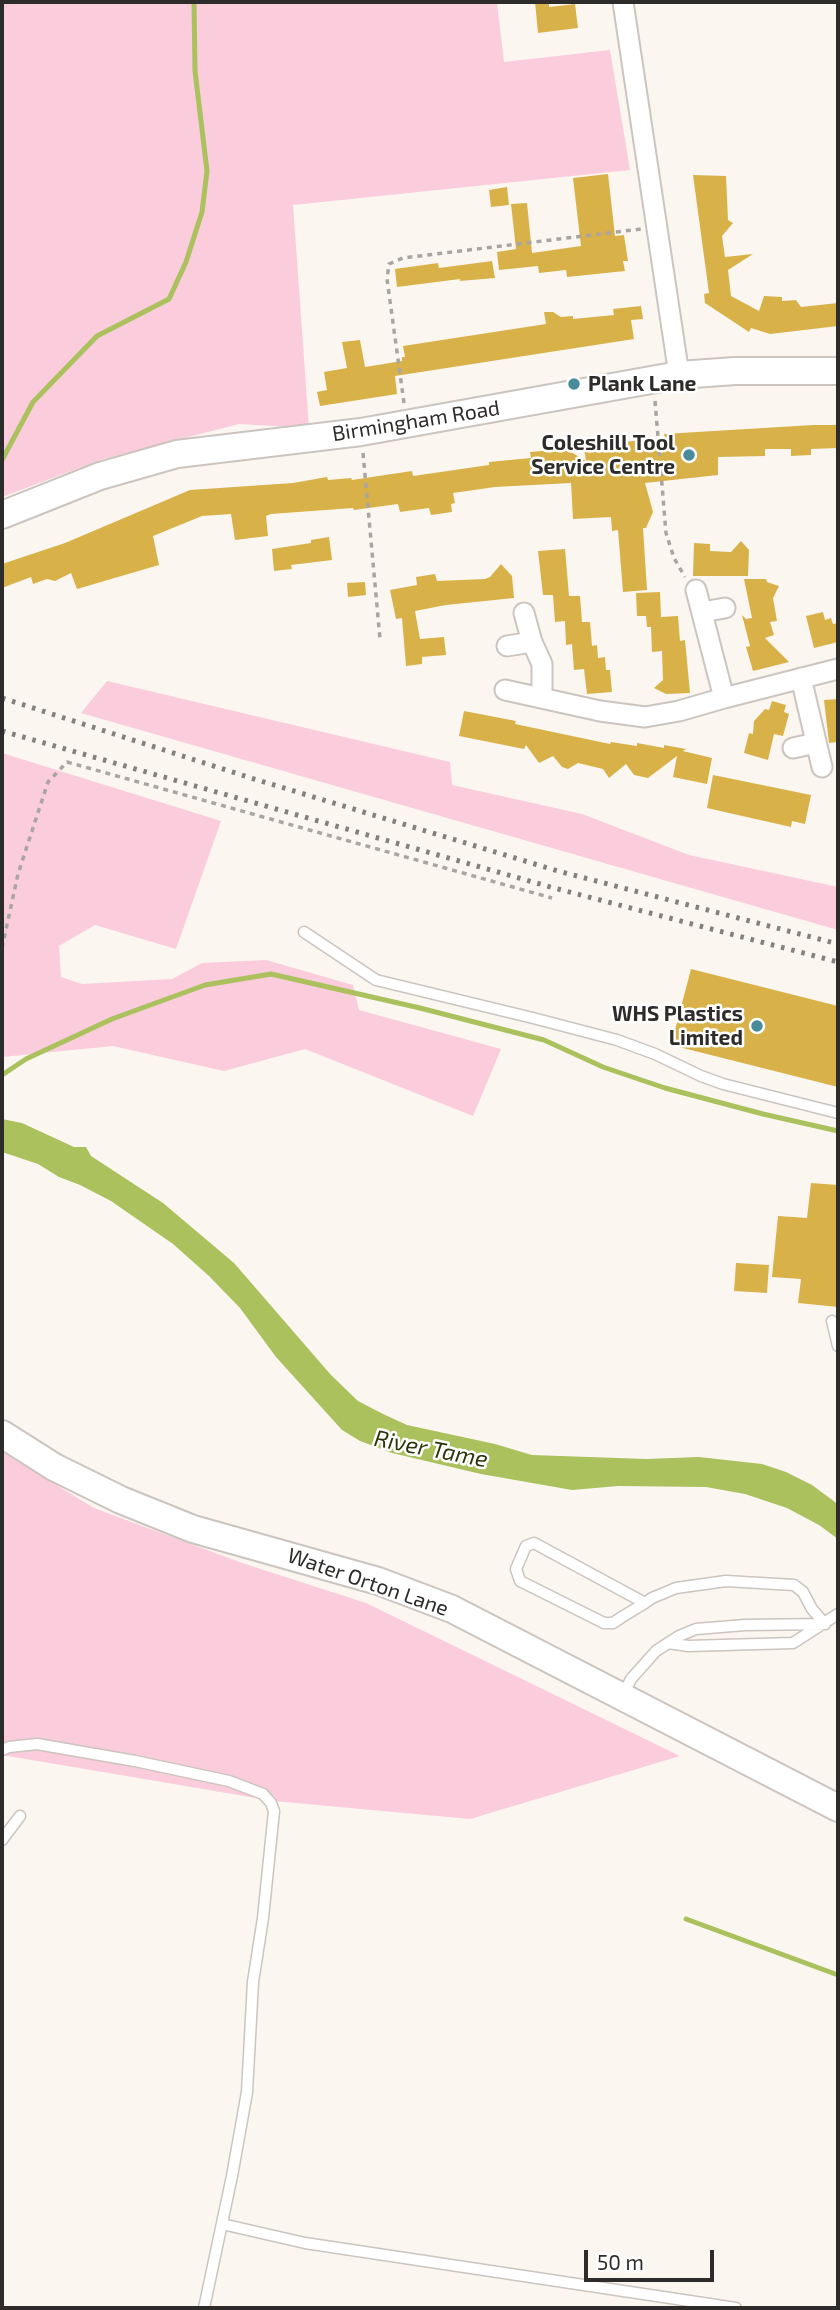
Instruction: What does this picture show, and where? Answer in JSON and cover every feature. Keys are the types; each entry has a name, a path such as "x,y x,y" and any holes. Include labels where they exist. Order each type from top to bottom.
{"street":[{"path":"623,2 679,376"},
{"name":"Birmingham Road","path":"2,515 100,476 177,454 360,432 679,376 735,371 838,371"},
{"path":"696,590 724,698"},
{"path":"702,612 725,608"},
{"path":"524,613 532,642 542,664 542,698"},
{"path":"507,646 532,642"},
{"path":"505,690 600,711 645,717 679,711 801,677 838,670"},
{"path":"801,677 822,767"},
{"path":"793,748 816,743"},
{"name":"Water Orton Lane","path":"2,1434 54,1467 121,1500 193,1529 285,1553 415,1593 452,1609 838,1808"}],"lane":[{"path":"304,932 376,980 598,1035 636,1046 723,1084 838,1113"},
{"path":"832,1321 838,1346"},
{"path":"645,1603 534,1543 526,1546 516,1569 520,1581 604,1623 613,1623 676,1588 726,1581 794,1585 803,1592 812,1609 825,1624"},
{"path":"668,1643 688,1646 793,1643 838,1614"},
{"path":"621,1697 631,1679 656,1651 696,1629 825,1624"},
{"path":"2,1750 9,1746 37,1744 229,1781 263,1794 274,1811 263,1918 253,1982 247,2092 204,2308"},
{"path":"2,1840 19,1816"},
{"path":"222,2224 305,2243 736,2308"}],"path":[{"path":"407,424 387,279 389,264 403,258 657,228"},
{"path":"653,381 666,533 674,558 690,591 696,590"},
{"path":"360,432 380,639"},
{"path":"2,948 18,874 48,782 67,762 552,898"}],"shaded area":[{"path":"2,2 497,2 504,62 610,50 630,170 293,205 309,428 239,424 103,459 2,497"},
{"path":"107,681 450,762 452,785 582,814 689,855 838,887 838,930 81,713"},
{"path":"2,753 221,821 176,949 95,925 59,946 61,977 82,984 172,979 202,963 266,960 353,985 359,1010 501,1049 473,1116 305,1049 224,1071 113,1046 2,1057"},
{"path":"2,1452 94,1508 245,1564 366,1603 680,1756 470,1819 274,1801 2,1755"}],"water":[{"name":"River Tame","path":"2,1119 22,1123 74,1147 86,1147 91,1156 163,1203 234,1263 331,1375 358,1401 383,1414 407,1425 532,1455 646,1459 699,1457 762,1464 812,1485 835,1502 838,1506 838,1539 787,1508 745,1494 706,1487 618,1486 572,1490 481,1474 392,1453 360,1441 342,1430 276,1357 240,1308 173,1244 111,1201 59,1177 38,1164 2,1152"}],"building":[{"path":"535,2 549,2 549,7 575,4 578,28 538,33"},
{"path":"608,174 615,236 624,235 628,261 623,261 625,271 567,277 566,270 539,273 538,266 499,270 497,252 516,249 511,204 527,203 532,253 581,246 573,178"},
{"path":"693,175 726,176 728,220 733,223 722,236 725,257 753,254 728,270 731,296 759,311 764,296 782,297 782,301 796,300 801,307 838,303 838,326 770,334 751,328 749,332 705,303 704,294 709,293"},
{"path":"507,187 509,205 491,207 489,190"},
{"path":"492,261 495,278 460,279 397,287 395,269 438,263 439,268"},
{"path":"641,306 643,319 631,320 634,339 395,376 397,394 320,406 317,392 327,390 324,372 347,368 342,342 360,340 365,367 402,361 402,357 405,357 403,346 546,324 544,312 553,312 561,317 573,316 573,319 614,315 613,309"},
{"path":"838,425 838,448 811,449 811,455 791,456 791,449 765,449 765,456 718,457 718,475 645,483 653,512 646,528 643,528 647,590 623,592 618,530 612,531 611,517 573,519 571,483 495,487 453,493 455,503 451,504 452,512 431,515 429,508 400,512 398,504 354,510 271,514 266,516 268,536 235,540 231,514 202,516 153,536 159,565 77,589 71,573 55,581 47,579 33,584 31,577 2,588 2,564 65,543 190,490 293,483 327,477 328,480 352,480 412,471 413,476 489,465 489,462 531,458 530,452 566,449 586,461 584,448 591,445 665,438 664,434"},
{"path":"329,537 332,560 291,565 292,569 274,571 272,549 311,543 311,540"},
{"path":"741,541 749,550 748,576 693,576 694,543 710,544 710,551 731,552"},
{"path":"565,549 569,596 580,596 582,622 590,622 592,646 597,645 598,658 605,657 606,670 610,670 612,692 587,694 584,669 574,670 572,644 566,645 565,621 555,622 553,595 543,595 538,551"},
{"path":"501,564 512,576 514,598 415,611 420,639 444,637 446,655 422,657 422,664 406,666 402,618 396,619 390,590 417,585 416,577 435,574 437,581 485,579"},
{"path":"744,579 766,579 767,582 779,586 773,598 777,621 770,622 774,635 765,638 789,662 753,671 746,647 750,646 742,615 746,619 752,618"},
{"path":"365,582 366,595 348,597 347,583"},
{"path":"660,592 661,617 678,616 680,641 685,640 690,693 666,694 654,688 663,680 662,651 652,652 651,627 647,627 646,616 637,616 636,593"},
{"path":"823,612 825,620 831,618 833,624 838,623 838,642 814,648 806,616"},
{"path":"838,699 838,742 829,743 824,700"},
{"path":"772,701 786,705 784,712 789,714 783,736 774,734 768,760 744,753 749,733 753,734 754,721 765,709 769,710"},
{"path":"464,711 610,744 637,746 637,743 686,749 683,751 712,758 707,784 673,777 677,756 648,778 634,775 626,764 609,778 603,769 578,763 568,769 562,767 553,756 539,763 526,745 524,749 459,736"},
{"path":"713,775 811,795 805,824 792,821 791,827 707,808"},
{"name":"WHS Plastics Limited","path":"691,969 838,1006 838,1087 671,1045"},
{"path":"811,1183 838,1185 838,1307 798,1303 801,1279 772,1277 778,1216 807,1218"},
{"path":"736,1263 769,1265 767,1293 734,1291"}],"waterway":[{"path":"2,460 33,402 97,336 169,299 186,262 202,212 207,171 195,71 194,2"},
{"path":"2,1075 26,1059 112,1019 205,985 271,974 544,1040 603,1067 665,1088 838,1131"},
{"path":"686,1919 838,1975"}],"railway":[{"path":"2,698 251,778 558,871 838,944"},
{"path":"2,731 554,888 838,962"}],"place":[{"name":"Plank Lane","path":"574,384"},
{"name":"Coleshill Tool Service Centre","path":"689,455"},
{"name":"WHS Plastics Limited","path":"757,1026"}]}
